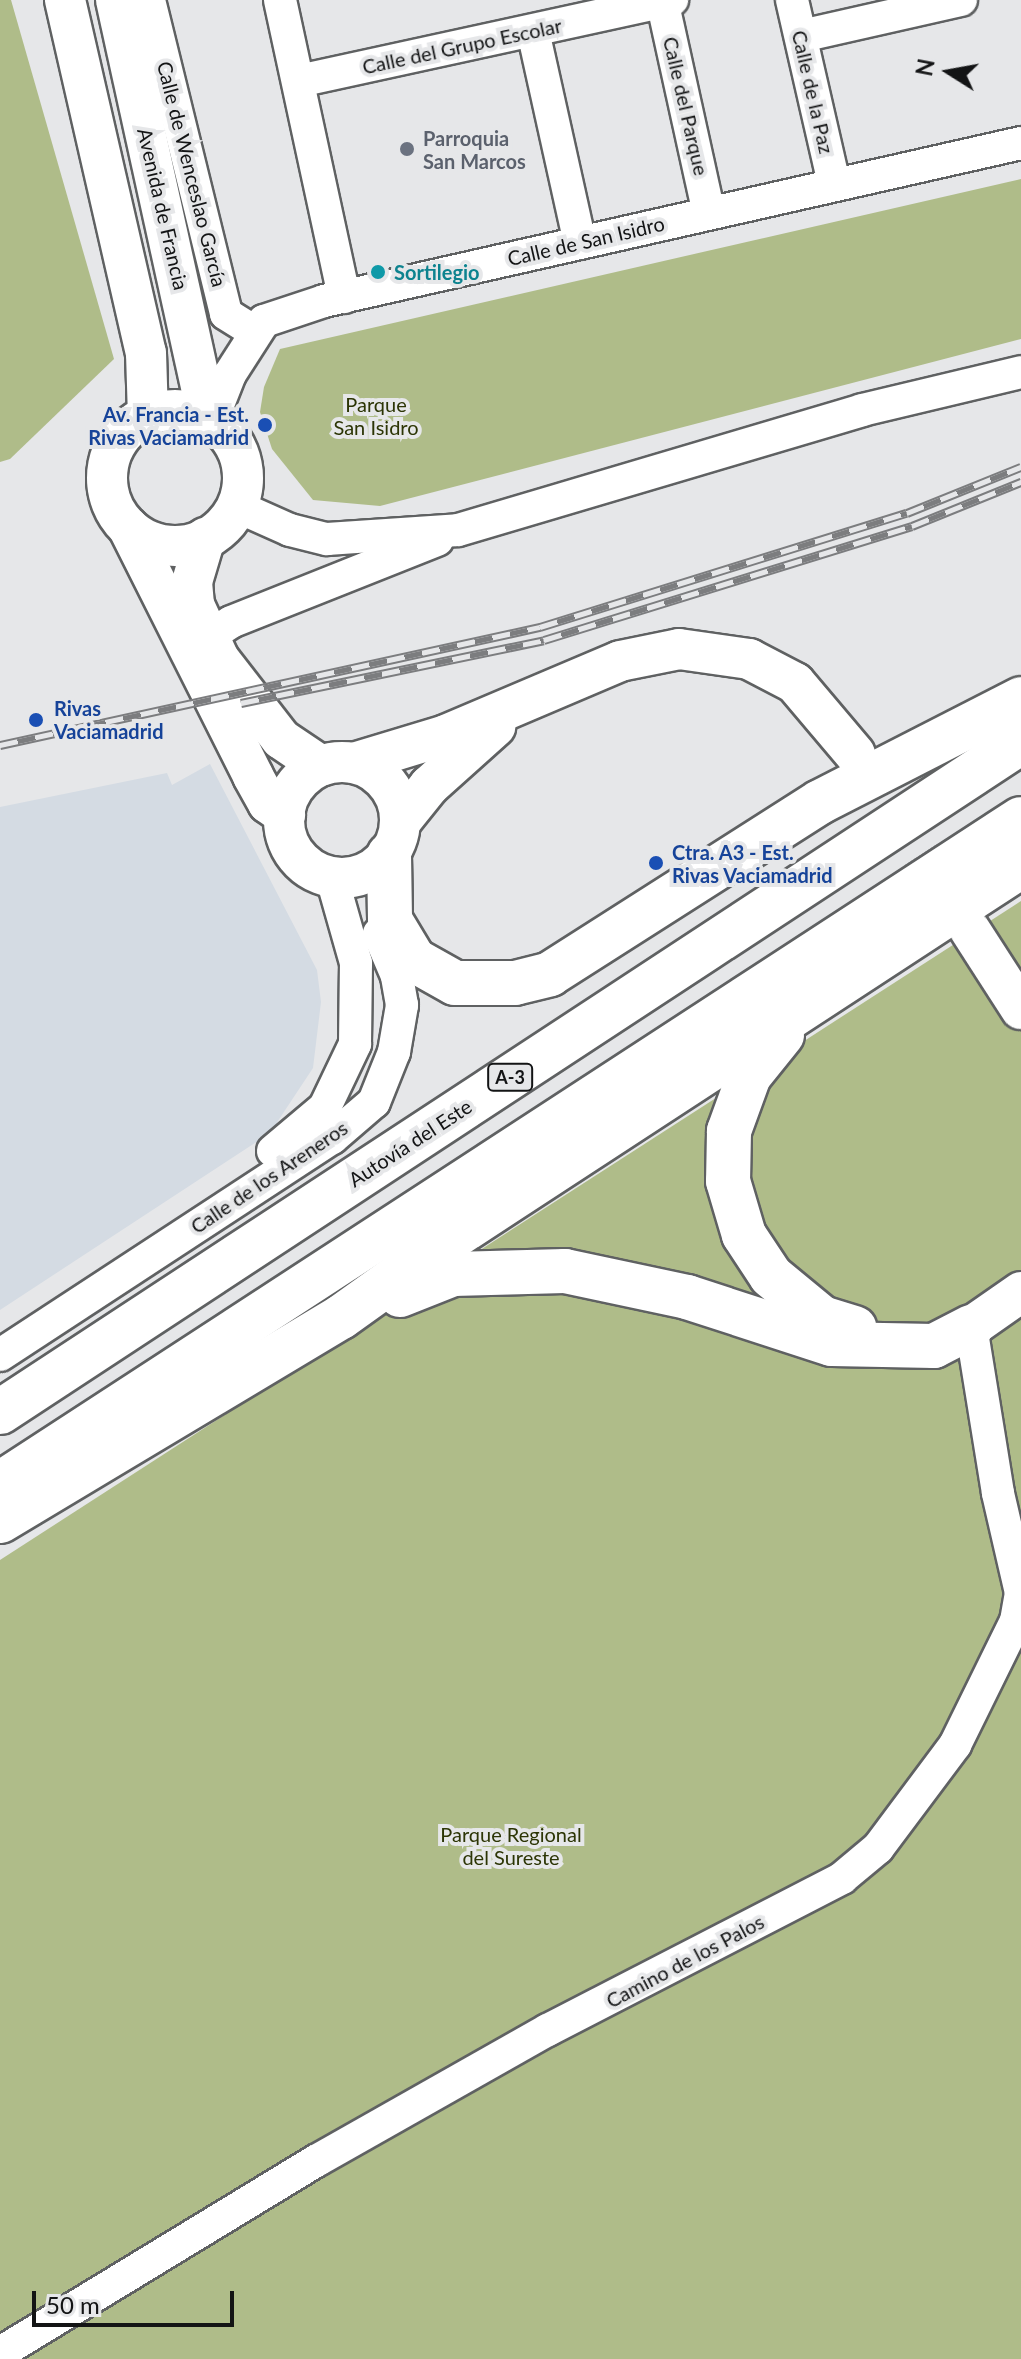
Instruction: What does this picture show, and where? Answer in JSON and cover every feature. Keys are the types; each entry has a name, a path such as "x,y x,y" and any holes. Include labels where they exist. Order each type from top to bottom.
{"highway":[{"path":"387,849 390,920 414,960 455,983 515,983 550,974 820,802 1021,699"},
{"name":"Autovía del Este","path":"0,1412 1021,742"},
{"path":"0,1484 1021,819"},
{"path":"0,1521 341,1317 450,1239 1021,866"},
{"path":"832,990 771,1045 749,1076 729,1131 728,1181 744,1235 771,1276 822,1318 874,1335 971,1327"},
{"path":"341,1317 453,1274 565,1271 687,1297 832,1344 934,1346 971,1327"}],"street":[{"path":"65,0 146,353 148,415"},
{"name":"Avenida de Francia","path":"116,0 210,419"},
{"name":"Calle de Wenceslao García","path":"149,0 226,314 255,332"},
{"path":"280,0 344,297"},
{"name":"Calle de la Paz","path":"792,0 834,184"},
{"path":"801,36 920,4 961,0"},
{"name":"Calle del Grupo Escolar","path":"299,81 665,1"},
{"name":"Calle del Parque","path":"665,1 709,213"},
{"path":"533,31 580,243"},
{"name":"Calle de San Isidro","path":"255,332 264,321 344,297 1021,143"},
{"path":"210,419 255,332"},
{"path":"208,637 231,622 396,560 458,530 848,414 1021,372"},
{"path":"285,815 268,803 253,776 128,527 111,501 109,463 121,437 148,415 179,410 210,419 238,453 242,485 236,506 205,538 192,582 194,605 208,637 259,716 281,739 388,784 387,849"},
{"path":"236,506 290,530 327,539 458,530"},
{"path":"128,527 165,545 205,538"},
{"path":"520,707 429,786 387,849 332,878 296,856 286,834 285,815 298,782 337,764 407,749 520,707 620,661 648,653 703,650 749,659 795,683 855,754"},
{"name":"Calle de los Areneros","path":"0,1355 332,1138 374,1102 390,1066 402,1005 397,976 375,917 387,849"},
{"name":"Calle de los Areneros","path":"0,1332 307,1128 325,1107 355,1044 358,1003 356,963 332,878"},
{"path":"970,930 1021,1009"},
{"path":"971,1327 1021,1292"},
{"name":"Camino de los Palos","path":"0,2353 316,2161 548,2030 842,1878 878,1848 955,1745 1016,1621 1021,1593 1000,1506 971,1327"}],"shaded area":[{"path":"210,764 317,970 321,1002 313,1068 270,1133 0,1310 0,807 167,773 172,785"}],"green space":[{"path":"0,0 11,0 114,359 10,459 0,462"},
{"name":"Parque San Isidro","path":"1021,179 1021,339 380,506 313,500 272,449 260,412 264,387 280,349"},
{"name":"Parque Regional del Sureste","path":"1021,901 1021,2359 0,2359 0,1560"}],"tunnel":[{"path":"855,754 952,903"}],"railway":[{"path":"0,745 540,627 907,513 1021,467"},
{"path":"241,703 544,640 912,526 1021,482"}],"place":[{"name":"Parroquia San Marcos","path":"407,149"},
{"name":"Sortilegio","path":"378,272"},
{"name":"Av. Francia - Est. Rivas Vaciamadrid","path":"265,425"},
{"name":"Rivas Vaciamadrid","path":"36,720"},
{"name":"Ctra. A3 - Est. Rivas Vaciamadrid","path":"656,863"}]}
